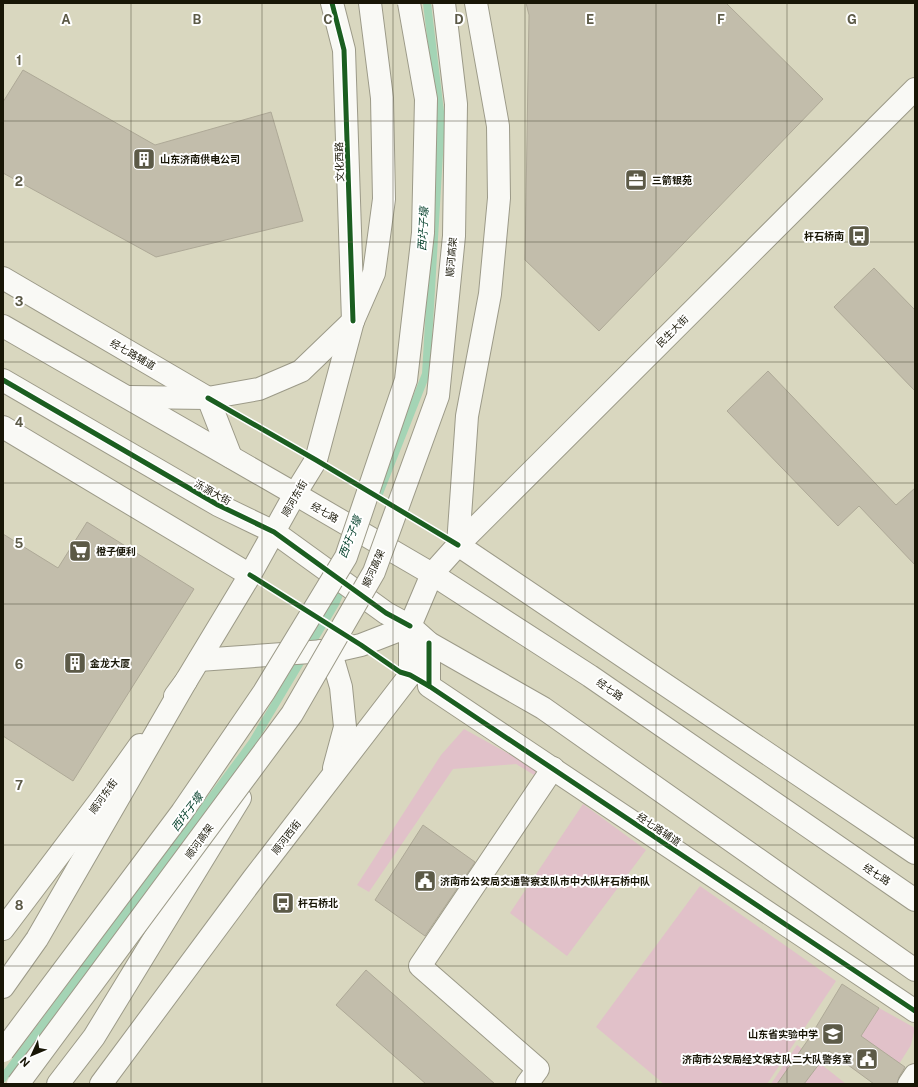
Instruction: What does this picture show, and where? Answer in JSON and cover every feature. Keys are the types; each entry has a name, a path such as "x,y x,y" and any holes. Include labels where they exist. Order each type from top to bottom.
{"main road":[{"name":"文化西路","path":"332,3 344,50 353,321"},
{"path":"127,397 208,398 259,389 301,371 353,321 374,273 384,199 382,98 370,3"},
{"path":"3,1051 182,812 264,692 346,557 406,380 423,233 426,99 409,3"},
{"name":"顺河高架","path":"18,1084 292,714 374,572 438,396 454,236 456,104 444,3"},
{"path":"476,3 498,126 499,198 490,294 467,416 458,545 915,852"},
{"name":"民生大街","path":"432,574 458,545 915,89"},
{"name":"经七路辅道","path":"3,278 208,398"},
{"name":"顺河东街","path":"3,929 102,798 186,681 250,575 295,494 316,460 353,321"},
{"path":"3,326 295,494"},
{"name":"泺源大街","path":"3,380 218,505 274,532 386,613 410,626"},
{"path":"208,398 231,457"},
{"path":"3,427 250,575"},
{"name":"经七路","path":"295,494 432,574 590,676 915,900"},
{"name":"顺河西街","path":"101,1084 253,879 410,675 410,626 432,574"},
{"path":"199,660 339,650 361,645 410,626 429,643 543,708 915,970"},
{"name":"经七路辅道","path":"429,643 429,686 915,1011"},
{"path":"321,651 334,663 341,687 345,727 331,779"},
{"path":"3,987 37,939 186,681"},
{"path":"58,1084 94,1037 292,714"},
{"path":"527,1084 538,1069 420,966 553,768"},
{"path":"909,1084 915,1076"}],"shaded area":[{"path":"464,729 538,770 534,775 516,764 453,769 369,892 357,885 441,755"},
{"path":"583,804 646,850 567,956 510,913"},
{"path":"700,886 836,981 767,1084 664,1084 596,1027"},
{"path":"879,1008 915,1028 911,1045 899,1064 861,1036"},
{"path":"797,1045 846,1084 771,1084"}],"building":[{"name":"三箭银苑","path":"526,3 726,3 823,99 599,331 525,260 529,15"},
{"name":"山东济南供电公司","path":"23,70 155,145 271,112 303,221 156,257 3,173 3,102"},
{"path":"874,268 915,310 915,391 834,307"},
{"path":"768,371 896,505 915,488 915,565 859,506 838,526 727,411"},
{"name":"金龙大厦","path":"87,522 194,589 73,781 3,736 3,534 58,568"},
{"name":"济南市公安局交通警察支队市中大队杆石桥中队","path":"423,825 475,862 425,936 375,900"},
{"path":"366,970 495,1084 426,1084 336,1005"},
{"name":"山东省实验中学","path":"842,984 879,1008 861,1036 905,1067 897,1084 874,1084 829,1051 804,1084 777,1084 810,1037"}],"waterway":[{"name":"西圩子壕","path":"378,496 426,374 441,120 427,3"},
{"name":"西圩子壕","path":"3,1078 252,743 335,604 344,583"}],"cycle path":[{"path":"332,3 344,50 353,321"},
{"path":"3,380 218,505 274,532 386,613 410,626"},
{"path":"208,398 316,460 458,545"},
{"path":"250,575 361,645 400,672 410,675 429,686"},
{"path":"429,643 429,686 915,1011"}],"place":[{"name":"山东济南供电公司","path":"144,159"},
{"name":"三箭银苑","path":"636,180"},
{"name":"杆石桥南","path":"859,236"},
{"name":"橙子便利","path":"80,551"},
{"name":"金龙大厦","path":"75,663"},
{"name":"济南市公安局交通警察支队市中大队杆石桥中队","path":"425,881"},
{"name":"杆石桥北","path":"283,903"},
{"name":"山东省实验中学","path":"833,1034"},
{"name":"济南市公安局经文保支队二大队警务室","path":"867,1059"}]}
